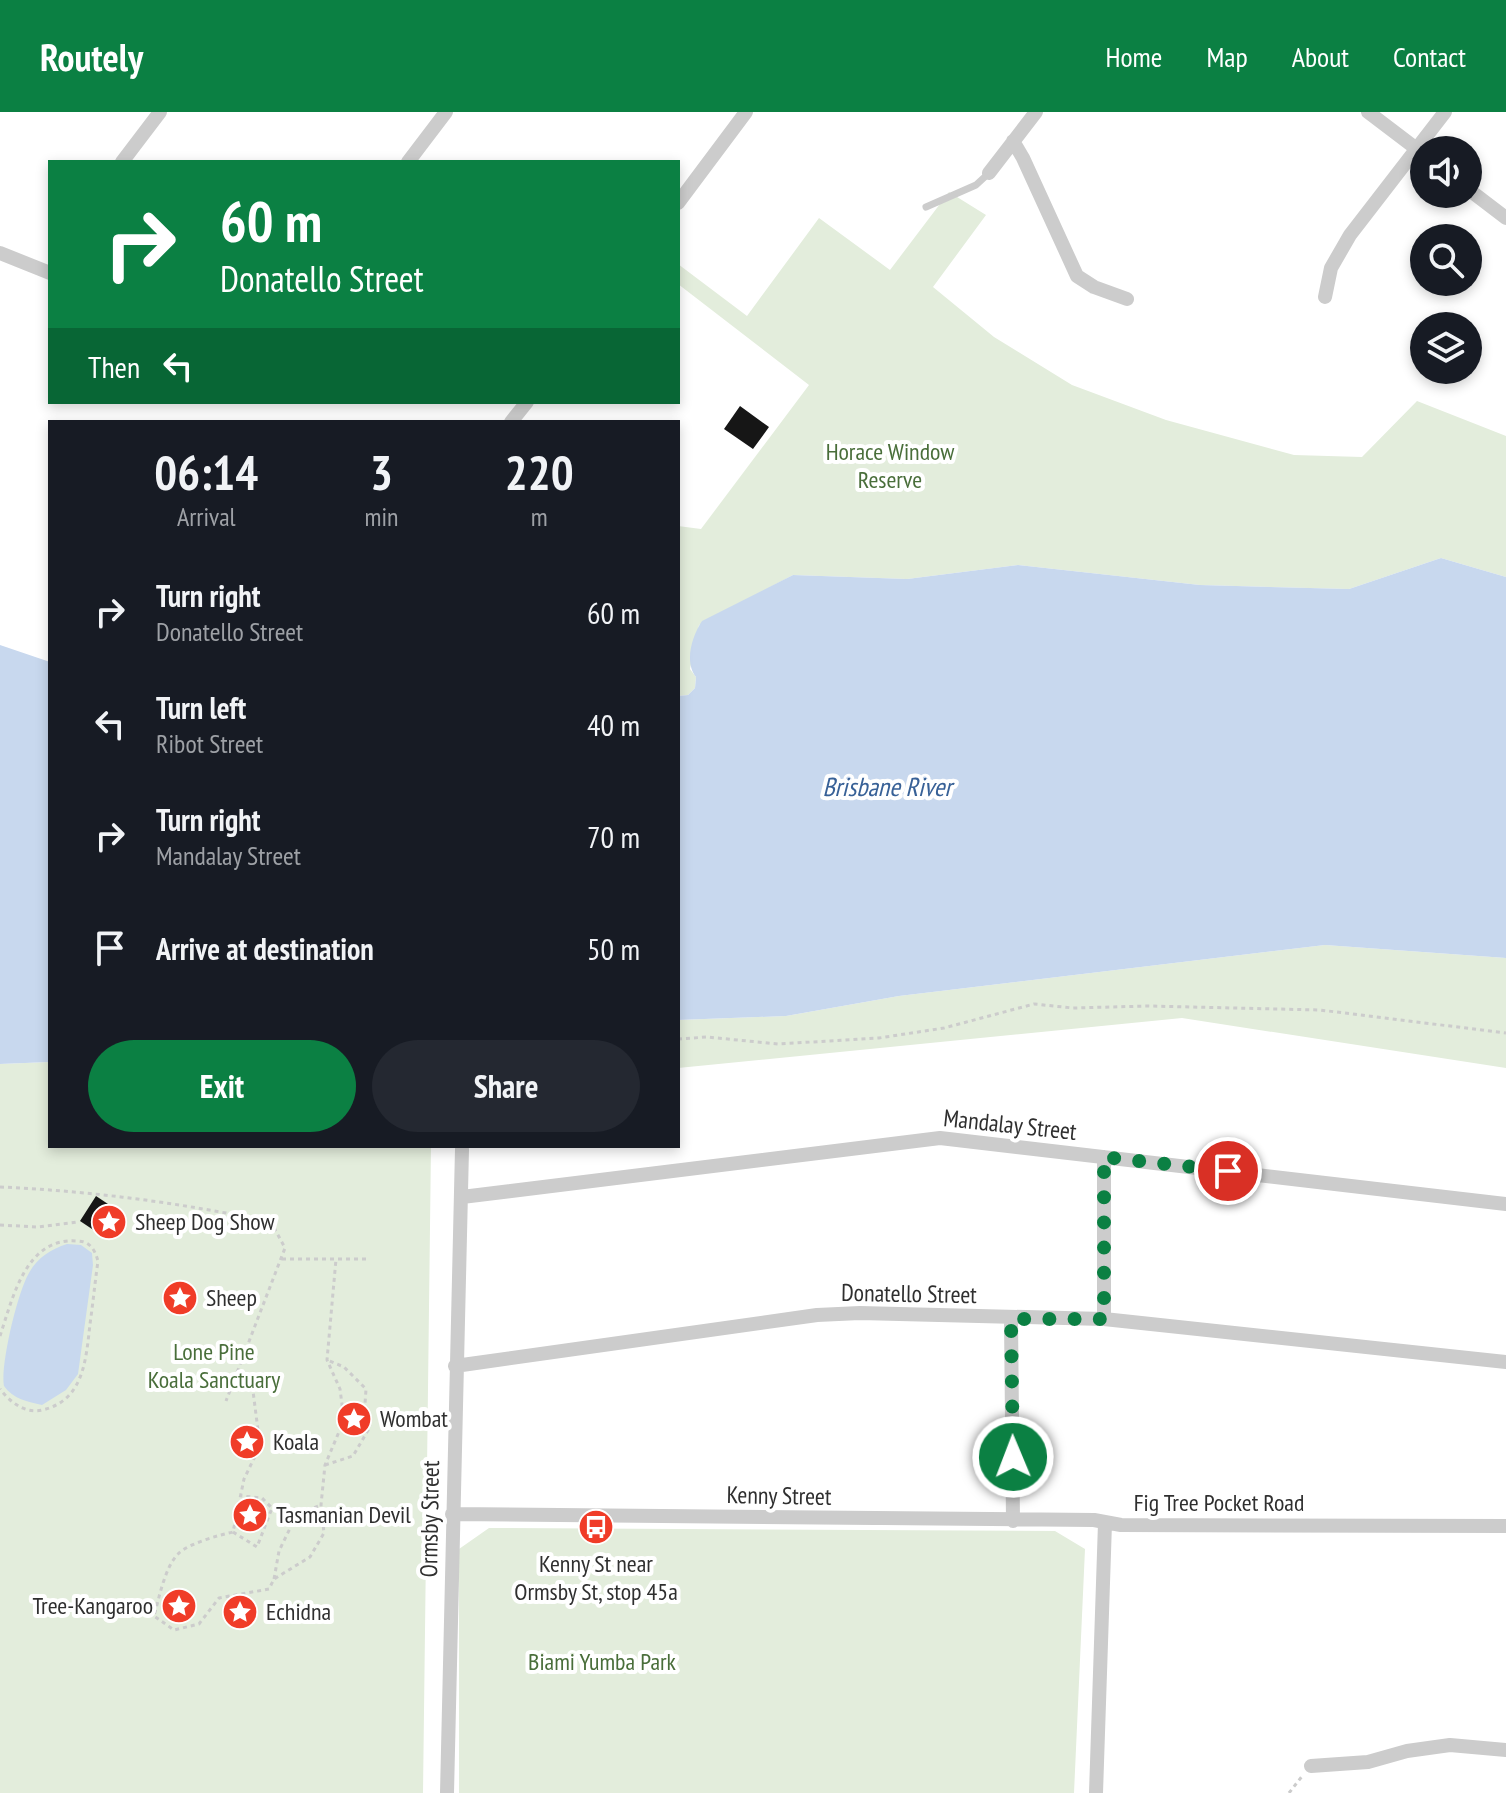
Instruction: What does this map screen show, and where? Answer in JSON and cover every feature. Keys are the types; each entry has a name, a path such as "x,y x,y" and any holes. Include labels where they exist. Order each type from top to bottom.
{"street":[{"path":"124,160 160,112"},
{"path":"410,160 446,112"},
{"path":"680,200 746,112"},
{"path":"989,173 1036,112"},
{"path":"1368,112 1410,144"},
{"path":"1430,136 1445,112"},
{"path":"1013,141 1077,276 1094,287 1127,299"},
{"path":"1325,297 1336,257 1410,164"},
{"path":"1482,200 1506,218"},
{"path":"0,253 48,269"},
{"path":"513,420 525,404"},
{"name":"Mandalay Street","path":"462,1197 940,1138 1506,1204"},
{"name":"Ormsby Street","path":"447,1793 462,1149"},
{"path":"1104,1157 1104,1319"},
{"name":"Donatello Street","path":"455,1366 817,1315 860,1313 1104,1319 1506,1362"},
{"path":"1011,1319 1013,1521"},
{"name":"Kenny Street","path":"452,1514 1094,1520 1105,1523"},
{"name":"Fig Tree Pocket Road","path":"1096,1793 1105,1523 1506,1526"},
{"path":"1311,1766 1368,1762 1407,1751 1450,1745 1506,1750"}],"lane":[{"path":"926,207 976,185 989,173"}],"path":[{"path":"680,1039 707,1037 778,1044 879,1038 944,1028 1034,1004 1073,1008 1148,1006 1320,1010 1506,1033"},
{"path":"0,1187 56,1189 152,1201 271,1222 285,1248 226,1401"},
{"path":"0,1225 38,1227 77,1222"},
{"path":"0,1336 24,1269 47,1246 65,1240 83,1241 95,1250 98,1261 86,1359 82,1376 70,1396 56,1406 39,1411 22,1408 0,1389"},
{"path":"282,1259 370,1259"},
{"path":"274,1579 310,1557 324,1533 321,1505 325,1465 344,1420 340,1389 327,1360 336,1259"},
{"path":"0,1310 7,1316"},
{"path":"325,1465 353,1456 370,1427 365,1404 366,1389 344,1367 327,1360"},
{"path":"233,1384 253,1391 260,1446 244,1479 233,1532"},
{"path":"241,1496 262,1498 272,1508 257,1547 233,1532 217,1535 178,1554 162,1585 154,1616 174,1630 199,1624 219,1598 269,1589 279,1551 297,1514 321,1505"},
{"path":"1289,1793 1311,1766"}],"green space":[{"name":"Horace Window Reserve","path":"949,192 986,215 933,287 994,337 1072,385 1166,420 1294,455 1362,457 1417,401 1506,436 1506,577 1441,558 1349,589 1200,585 1018,565 907,579 793,575 699,625 690,669 696,677 695,688 688,695 680,696 680,526 701,529 809,385 680,286 680,266 747,316 819,218 890,270"},
{"path":"1325,945 1506,958 1506,1068 1182,1018 680,1068 680,1020 786,1016 899,996"},
{"name":"Lone Pine Koala Sanctuary","path":"48,1062 48,1148 431,1148 423,1793 0,1793 0,1064"},
{"name":"Biami Yumba Park","path":"489,1528 1055,1531 1085,1549 1074,1793 459,1793 459,1549"}],"water":[{"name":"Brisbane River","path":"1441,558 1506,577 1506,958 1325,945 899,996 786,1016 680,1020 680,696 688,695 695,688 696,677 690,657 695,634 702,621 793,575 907,579 1018,565 1200,585 1349,589"},
{"path":"0,645 48,661 48,1062 0,1064"},
{"path":"67,1244 81,1245 92,1253 78,1374 66,1390 42,1405 16,1397 4,1386 7,1347 19,1296 29,1273 45,1255"}],"building":[{"path":"740,406 769,427 753,449 724,429"},
{"path":"96,1196 123,1214 107,1239 80,1221"}],"place":[{"name":"Sheep Dog Show","path":"109,1222"},
{"name":"Sheep","path":"180,1298"},
{"name":"Wombat","path":"354,1419"},
{"name":"Koala","path":"247,1442"},
{"name":"Tasmanian Devil","path":"250,1515"},
{"name":"Kenny St near Ormsby St, stop 45a","path":"596,1527"},
{"name":"Tree-Kangaroo","path":"179,1606"},
{"name":"Echidna","path":"240,1612"}],"route":[{"path":"1013,1457 1011,1319 1104,1319 1104,1157 1228,1171"}]}
